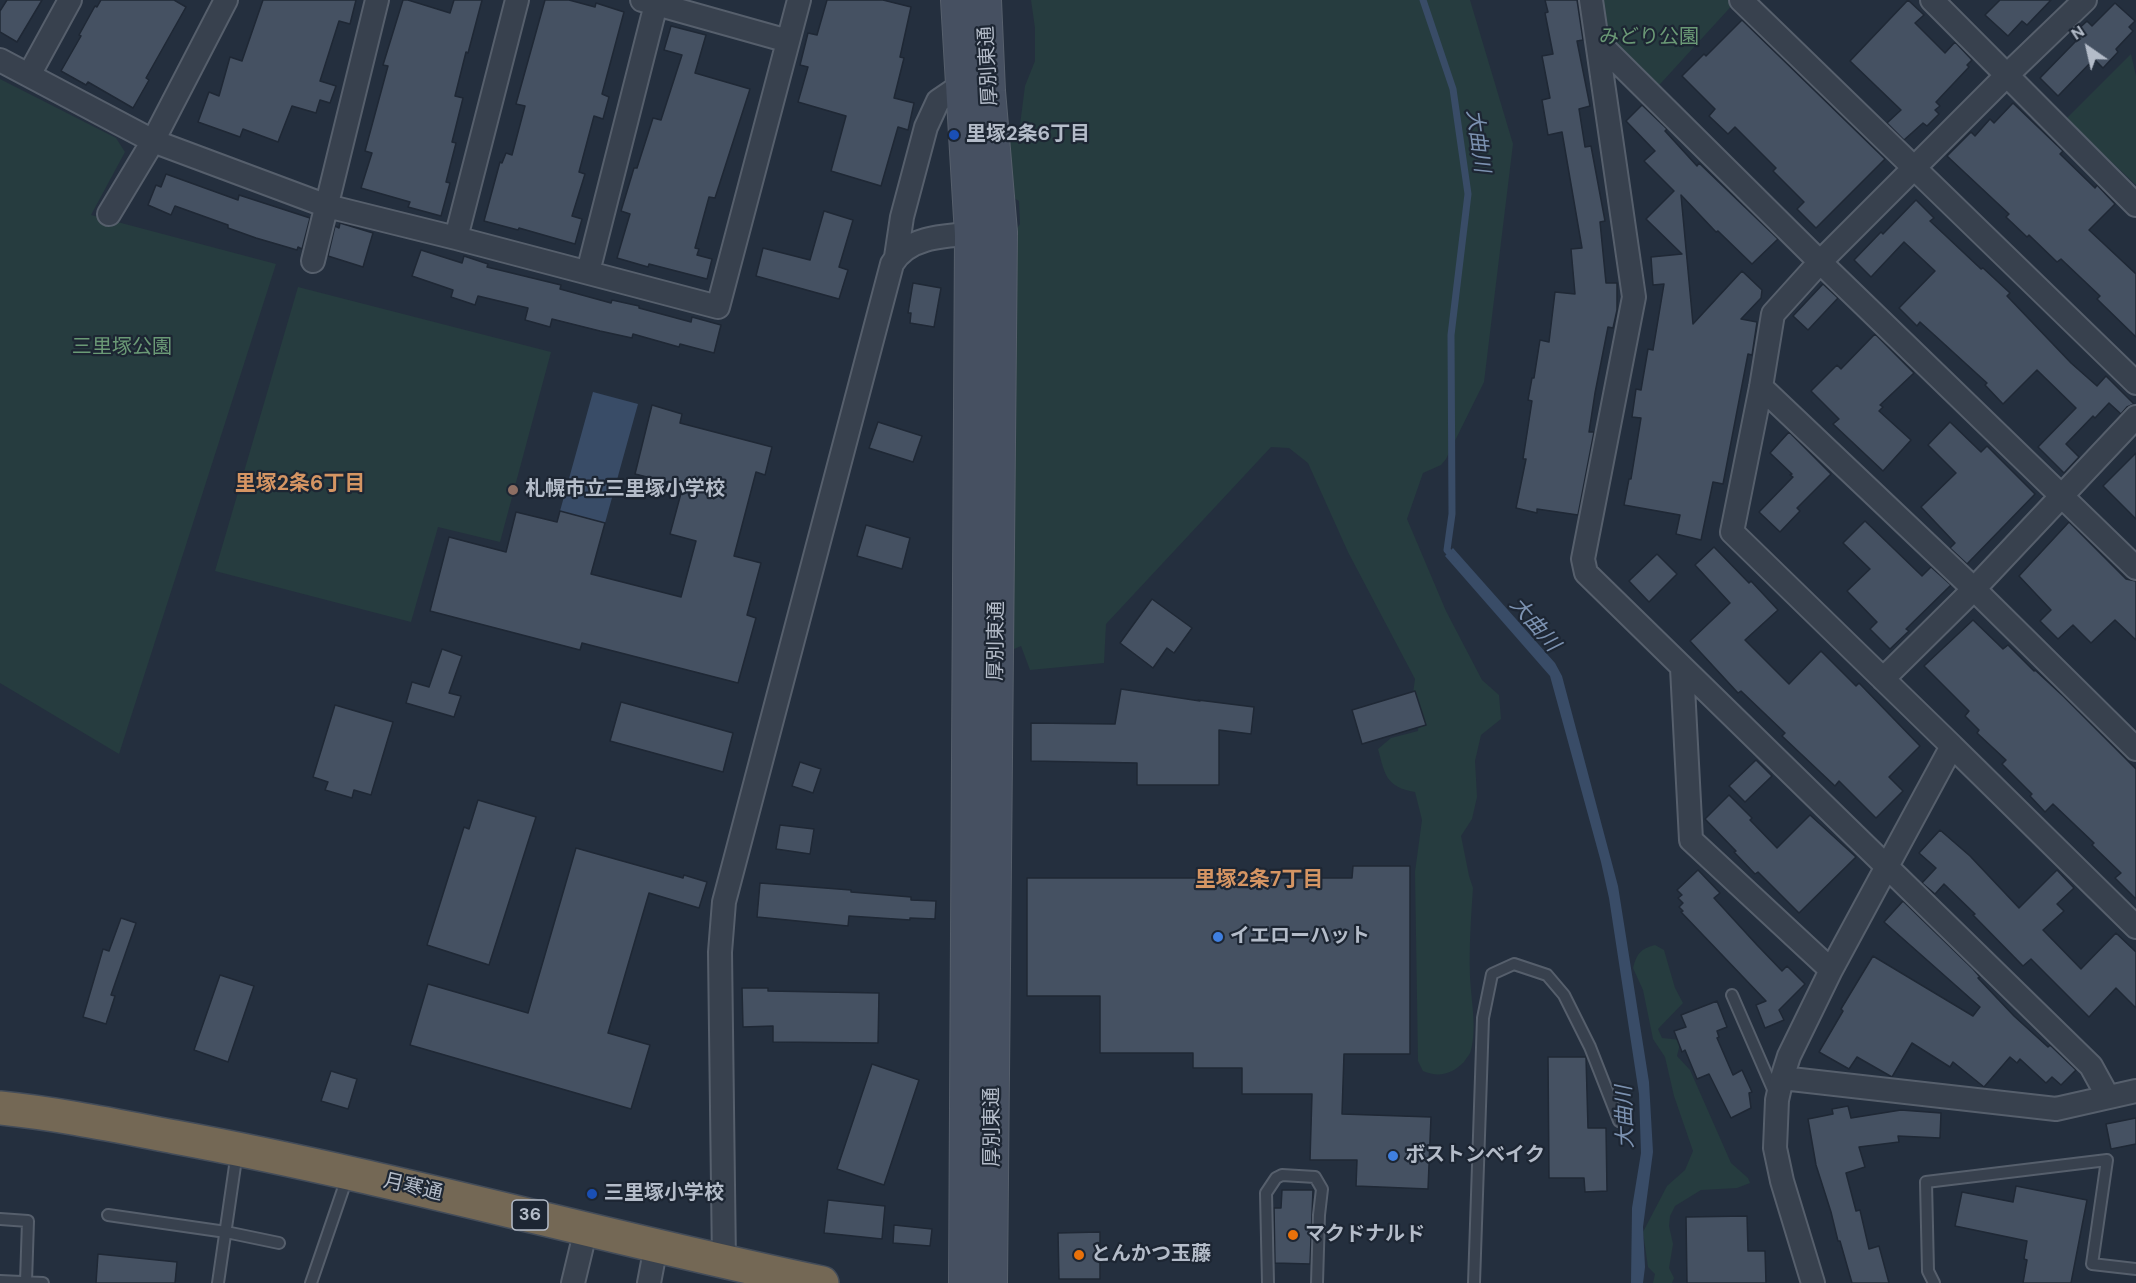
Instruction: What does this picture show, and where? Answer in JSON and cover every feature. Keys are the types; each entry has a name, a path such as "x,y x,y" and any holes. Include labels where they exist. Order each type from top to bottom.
{"highway":[{"name":"月寒通","path":"0,1108 42,1112 237,1148 349,1172 724,1263 822,1283"}],"street":[{"path":"29,75 70,0"},
{"path":"109,214 153,141 226,0"},
{"path":"313,261 377,0"},
{"path":"456,238 517,0"},
{"path":"0,60 153,141 327,206 718,307 799,0"},
{"name":"厚別東通","path":"957,0 963,84 986,233 991,1283"},
{"name":"厚別東通","path":"965,1283 989,91 985,0"},
{"path":"1591,0 1634,297 1583,559 1586,573 2091,1066 2108,1097"},
{"path":"1741,0 2136,383"},
{"path":"1932,0 2136,205"},
{"path":"2085,0 1820,262 1773,314 1732,532 2136,927"},
{"path":"588,272 648,2 788,40"},
{"path":"1598,42 1820,262 2136,567"},
{"path":"724,1263 720,952 724,902 890,270 896,257 902,217 926,127 938,101 963,84"},
{"path":"896,257 910,245 920,241 986,233"},
{"path":"1761,387 1974,589 2136,749"},
{"path":"1883,680 1974,589 2136,417"},
{"path":"1682,668 1691,840 1831,970"},
{"path":"1813,1283 1782,1181 1775,1148 1777,1100 1782,1077 1789,1056 1831,970 1952,747"},
{"path":"1782,1077 2056,1108 2136,1091"},
{"path":"573,1283 586,1229"},
{"path":"650,1283 656,1246"}],"lane":[{"path":"1474,1283 1482,1018 1492,974 1514,964 1547,975 1564,995 1590,1047 1619,1121"},
{"path":"1731,995 1777,1100"},
{"path":"218,1283 237,1148"},
{"path":"1934,1283 1928,1271 1926,1182 2107,1160 2092,1264 2136,1269"},
{"path":"311,1283 349,1172"},
{"path":"1268,1283 1266,1193 1276,1178 1282,1175 1316,1177 1322,1189 1317,1283"},
{"path":"108,1215 225,1232 279,1243"},
{"path":"0,1219 28,1221 26,1282"},
{"path":"0,1281 43,1283"}],"green space":[{"path":"1031,0 1470,0 1513,144 1484,382 1446,459 1441,465 1423,473 1407,519 1446,611 1482,680 1499,695 1501,719 1481,735 1475,761 1477,797 1472,819 1461,836 1473,888 1470,965 1473,1041 1469,1055 1464,1062 1445,1074 1423,1071 1418,1061 1415,872 1422,820 1415,792 1392,783 1385,773 1378,749 1391,738 1418,731 1419,711 1412,701 1415,679 1348,552 1308,463 1289,448 1271,447 1106,624 1104,663 1030,670 1021,646 1012,650 1013,233 1020,224 1019,201 1007,194 1007,135 1019,133 1025,86 1035,61 1035,28"},
{"name":"みどり公園","path":"1592,0 1737,0 1651,94 1598,42"},
{"path":"2131,54 2136,76 2136,185 2066,119"},
{"name":"三里塚公園","path":"0,79 116,138 125,152 91,215 276,264 119,754 0,683"},
{"path":"298,287 551,352 500,542 438,527 411,622 215,571"},
{"path":"1655,945 1664,950 1675,988 1683,1003 1658,1029 1662,1038 1681,1040 1677,1056 1690,1070 1731,1163 1748,1178 1750,1183 1737,1188 1701,1190 1675,1206 1670,1216 1669,1226 1673,1244 1669,1268 1674,1278 1672,1283 1653,1283 1655,1274 1648,1267 1643,1232 1667,1186 1685,1170 1693,1151 1674,1096 1665,1057 1653,1039 1643,990 1633,968 1640,953"}],"water":[{"path":"593,392 638,404 605,523 560,511"},
{"path":"1453,548 1555,663 1562,676 1618,886 1649,1082 1653,1152 1643,1227 1645,1267 1643,1283 1631,1283 1632,1208 1641,1153 1639,1094 1609,898 1601,862 1550,676 1445,556"}],"building":[{"path":"7,0 42,0 17,42 0,32 0,11"},
{"path":"101,0 174,0 186,7 146,78 149,80 133,108 88,82 86,85 61,71 95,6 97,7"},
{"path":"263,0 356,0 350,24 339,21 320,81 336,86 330,103 320,100 316,113 292,106 278,142 243,129 240,137 198,122 209,92 219,96 230,57 242,61"},
{"path":"403,0 450,13 454,0 482,0 455,96 463,98 452,142 456,143 446,182 450,183 441,216 408,207 410,202 361,188 372,153 365,151 388,66 383,65"},
{"path":"545,0 569,0 595,7 596,3 624,12 602,94 609,97 603,119 594,116 579,172 585,174 572,216 582,219 575,244 484,221 500,162 502,163 506,153 512,155 525,106 516,104"},
{"path":"827,0 883,0 911,7 900,57 904,58 894,98 914,103 908,130 898,127 881,186 831,171 846,116 798,102 808,67 800,65 808,33 817,35"},
{"path":"1545,0 1577,0 1583,40 1577,41 1590,106 1579,109 1585,147 1591,146 1605,221 1600,222 1606,283 1617,283 1617,310 1613,328 1608,327 1595,393 1589,432 1594,432 1578,515 1537,509 1537,513 1516,508 1526,459 1523,459 1532,401 1528,400 1540,340 1549,342 1555,292 1575,294 1571,249 1582,248 1562,132 1548,135 1542,100 1550,98 1542,56 1553,54 1545,13 1548,12"},
{"path":"1908,0 1924,15 1915,23 1945,53 1955,42 1972,60 1967,65 1969,67 1936,102 1940,106 1935,110 1939,114 1927,126 1923,123 1904,140 1887,123 1901,110 1850,61"},
{"path":"2000,0 2051,0 2027,25 2022,21 2008,36 1985,15"},
{"path":"2115,3 2135,21 2129,27 2133,31 2116,49 2118,52 2103,68 2094,59 2058,96 2040,78 2076,41 2071,36 2087,21 2092,26"},
{"path":"1742,20 1885,159 1816,228 1797,209 1804,202 1773,171 1776,168 1735,127 1728,134 1709,116 1715,109 1682,76"},
{"path":"671,26 706,35 695,73 750,89 715,198 709,197 695,248 699,249 697,255 712,259 707,279 617,258 630,214 621,211 634,168 637,168 653,118 661,120 682,55 664,50"},
{"path":"2013,103 2063,151 2060,154 2095,188 2097,185 2115,204 2089,230 2136,274 2136,337 2097,299 2100,296 2061,259 2057,262 2029,235 2027,237 2006,217 2009,214 1947,156 1971,132 1975,136 1990,119 1994,123"},
{"path":"1642,105 1667,129 1665,131 1697,166 1699,163 1778,239 1752,264 1718,231 1716,232 1681,195 1693,324 1742,271 1762,290 1761,298 1741,319 1757,322 1752,355 1748,354 1723,484 1713,482 1701,540 1676,534 1680,515 1624,505 1629,479 1631,479 1641,418 1632,417 1636,389 1641,390 1648,349 1653,350 1664,284 1653,285 1651,257 1682,254 1646,219 1674,191 1644,161 1655,151 1626,121"},
{"path":"166,174 238,200 239,195 310,218 302,249 298,247 297,250 256,238 228,228 228,225 175,206 171,215 148,205 156,185 161,187"},
{"path":"1916,200 1934,218 1930,221 2010,293 2007,296 2071,363 2097,386 2106,376 2134,404 2127,407 2121,414 2109,403 2095,418 2093,416 2066,444 2079,457 2064,473 2038,447 2076,408 2037,370 2003,404 1985,385 1987,383 1920,322 1917,326 1899,308 1935,271 1904,242 1871,277 1854,260"},
{"path":"824,211 853,220 839,267 848,270 839,299 756,276 763,248 810,260"},
{"path":"340,223 373,233 363,267 328,256 335,226 339,228"},
{"path":"421,250 462,263 464,256 488,264 487,267 561,285 560,289 611,303 612,300 691,322 692,317 721,325 714,353 680,344 679,347 633,334 632,338 552,319 550,327 525,320 528,308 478,296 475,305 451,297 453,290 412,276"},
{"path":"913,283 941,288 934,327 910,323 911,313 908,313"},
{"path":"1823,284 1838,298 1808,330 1793,316"},
{"path":"1875,334 1914,373 1880,405 1883,407 1879,411 1911,440 1883,471 1833,424 1839,419 1811,391 1837,365 1841,369"},
{"path":"652,405 682,414 680,423 772,447 765,475 756,472 734,556 761,563 747,615 756,618 738,683 582,643 580,650 430,611 449,537 506,552 516,512 557,522 560,511 605,523 591,574 681,597 696,541 670,534 683,486 635,474"},
{"path":"878,422 922,436 913,462 869,448"},
{"path":"1950,422 1981,452 1987,446 2035,494 1967,564 1950,548 1955,543 1921,507 1956,473 1928,445"},
{"path":"1789,432 1831,474 1797,508 1800,511 1780,532 1759,512 1793,477 1770,453"},
{"path":"2136,453 2136,519 2103,486"},
{"path":"1865,521 1922,576 1931,567 1951,585 1906,629 1909,631 1890,649 1870,629 1877,622 1847,591 1870,569 1843,543"},
{"path":"2069,522 2126,579 2136,581 2136,640 2115,620 2091,643 2073,625 2058,639 2040,621 2051,610 2019,576"},
{"path":"866,525 910,538 902,569 857,556"},
{"path":"1714,547 1778,610 1745,640 1789,684 1821,651 1856,686 1859,683 1920,746 1889,777 1903,791 1876,818 1839,781 1835,786 1782,736 1785,733 1741,691 1738,693 1690,641 1730,603 1695,565"},
{"path":"1657,554 1677,574 1649,602 1629,581"},
{"path":"1152,599 1192,628 1174,653 1167,648 1153,668 1120,643"},
{"path":"1973,620 2003,649 2008,645 2136,769 2136,899 2115,878 2121,873 2092,845 2094,843 2053,804 2045,812 2030,796 2032,794 2002,764 2006,760 1977,733 1979,730 1965,716 1969,711 1924,666"},
{"path":"442,649 462,656 449,693 461,696 454,717 406,703 412,682 429,687"},
{"path":"1121,689 1254,707 1251,734 1219,730 1219,785 1137,785 1137,763 1031,761 1031,723 1115,724"},
{"path":"1415,691 1426,725 1362,744 1352,710"},
{"path":"621,702 733,733 723,772 610,741"},
{"path":"335,705 393,722 371,795 354,790 352,798 325,790 328,782 313,777"},
{"path":"1756,760 1772,776 1745,802 1729,786"},
{"path":"800,762 821,769 813,793 792,786"},
{"path":"1729,795 1777,848 1810,815 1856,857 1799,913 1758,872 1755,874 1705,819"},
{"path":"478,800 536,817 489,965 427,945 464,827 469,829"},
{"path":"780,825 814,829 810,854 776,849"},
{"path":"1940,830 1970,856 2019,908 2057,870 2074,888 2057,904 2064,911 2043,930 2081,969 2116,933 2136,952 2136,1008 2116,988 2089,1017 2031,959 2023,966 1944,884 1935,894 1922,883 1936,868 1919,853"},
{"path":"576,848 683,878 684,875 707,882 699,908 649,893 608,1033 650,1045 631,1109 410,1045 428,984 528,1013"},
{"name":"イエローハット","path":"1353,866 1410,866 1410,1054 1344,1054 1342,1114 1431,1117 1428,1189 1356,1186 1357,1160 1310,1160 1312,1094 1242,1094 1242,1068 1193,1068 1193,1053 1100,1053 1100,996 1027,996 1027,878 1352,878"},
{"path":"1698,870 1720,893 1714,898 1757,945 1782,971 1787,966 1805,984 1779,1010 1784,1020 1765,1028 1756,1005 1766,1001 1681,912 1683,911 1679,907 1683,903 1678,898 1682,895 1677,890"},
{"path":"760,883 851,890 851,892 911,897 911,900 936,901 935,919 910,918 910,920 849,916 848,926 757,917"},
{"path":"1903,901 1973,969 1980,977 1978,978 2014,1016 2076,1070 2061,1085 2052,1077 2046,1083 2020,1059 2017,1063 2010,1057 1984,1087 1953,1062 1950,1067 1912,1043 1892,1077 1857,1057 1849,1069 1819,1052 1843,1011 1841,1009 1873,956 1973,1016 1980,1007 1884,922"},
{"path":"121,918 136,923 111,995 115,996 106,1024 83,1017 103,949 109,951"},
{"path":"220,975 254,986 228,1062 194,1050"},
{"path":"742,988 768,988 768,991 879,993 878,1043 773,1042 773,1026 743,1027"},
{"path":"1717,1001 1727,1027 1717,1031 1719,1037 1717,1038 1733,1075 1742,1070 1752,1092 1749,1093 1751,1108 1731,1118 1709,1074 1697,1079 1685,1050 1682,1052 1674,1031 1686,1027 1681,1015"},
{"path":"1548,1057 1586,1057 1588,1128 1606,1128 1607,1191 1585,1192 1584,1178 1549,1178"},
{"path":"872,1064 919,1080 884,1185 837,1169"},
{"path":"331,1071 357,1079 348,1109 321,1101"},
{"path":"1848,1106 1851,1118 1901,1110 1941,1113 1940,1138 1898,1136 1899,1142 1859,1147 1865,1167 1846,1173 1856,1211 1860,1210 1869,1249 1879,1246 1889,1283 1852,1283 1816,1165 1808,1119 1833,1114 1832,1109"},
{"path":"2136,1118 2136,1144 2111,1149 2106,1124"},
{"path":"2016,1186 2087,1200 2071,1283 2023,1283 2027,1260 2024,1259 2027,1241 1955,1226 1962,1192 2013,1202"},
{"name":"マクドナルド","path":"1282,1190 1313,1190 1310,1264 1275,1263 1274,1208 1281,1208"},
{"path":"828,1200 885,1206 882,1239 824,1233"},
{"path":"1747,1216 1748,1251 1765,1251 1766,1283 1687,1283 1686,1217"},
{"path":"894,1225 932,1229 930,1246 893,1243"},
{"path":"1100,1232 1100,1279 1059,1279 1058,1233"},
{"path":"98,1254 177,1262 175,1283 96,1283"}],"waterway":[{"name":"大曲川","path":"1423,0 1453,89 1468,194 1451,335 1452,514 1447,550 1455,559"}],"place":[{"name":"里塚2条6丁目","path":"954,135"},
{"name":"札幌市立三里塚小学校","path":"513,490"},
{"name":"イエローハット","path":"1218,937"},
{"name":"ボストンベイク","path":"1393,1156"},
{"name":"三里塚小学校","path":"592,1194"},
{"name":"マクドナルド","path":"1293,1235"},
{"name":"とんかつ玉藤","path":"1079,1255"}],"district":[{"name":"里塚2条6丁目","path":"300,484"},
{"name":"里塚2条7丁目","path":"1259,880"}]}
